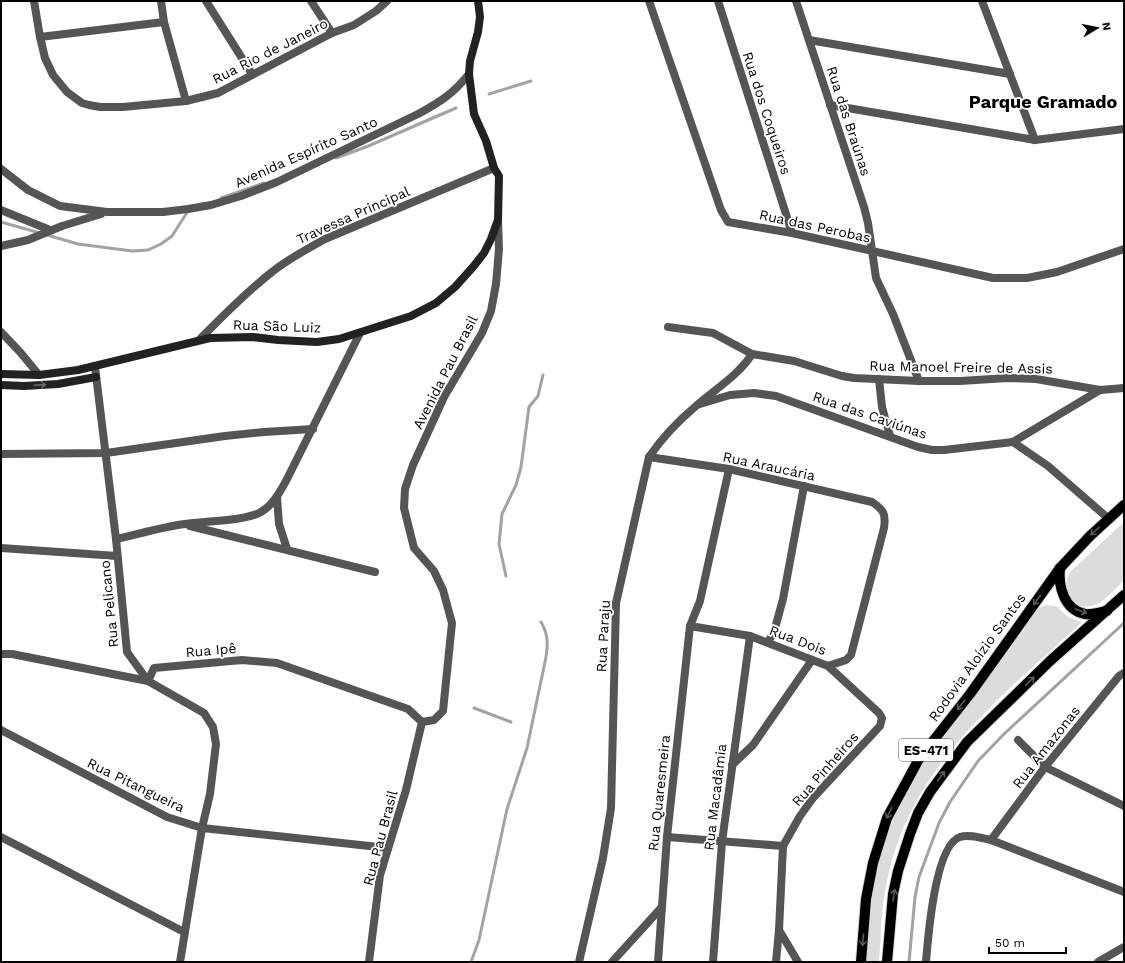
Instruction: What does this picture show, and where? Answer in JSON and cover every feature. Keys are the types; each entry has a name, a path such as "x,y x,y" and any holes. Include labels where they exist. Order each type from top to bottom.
{"main road":[{"name":"Rodovia Aloízio Santos","path":"861,962 866,899 873,863 887,818 919,759 970,694 1060,568 1090,536 1124,505"},
{"path":"1060,568 1058,578 1061,589 1066,601 1074,609 1085,614 1107,611"},
{"name":"ES-471","path":"887,962 894,894 898,872 918,813 930,792 968,742 1050,660 1124,595"}],"street":[{"name":"Rua Rio de Janeiro","path":"34,1 45,58 53,75 67,92 82,103 100,107 123,107 186,101 218,93 332,33 354,25 376,11 387,1"},
{"path":"160,1 164,22 186,101"},
{"path":"206,1 252,74"},
{"path":"311,1 332,33"},
{"name":"Avenida Espírito Santo","path":"1,169 28,190 60,206 107,212 164,212 211,205 241,196 277,182 424,112 440,103 458,89 469,74 470,61 478,32 480,17 478,1"},
{"name":"Rua das Perobas","path":"649,1 716,197 728,222 792,233 993,278 1027,278 1057,272 1124,250"},
{"name":"Rua dos Coqueiros","path":"718,1 792,233"},
{"name":"Rua das Braúnas","path":"796,1 864,207 876,278 893,314 919,381"},
{"path":"982,1 1035,140"},
{"path":"40,37 164,22"},
{"path":"809,40 1010,74"},
{"name":"Rua São Luiz","path":"1,374 57,374 95,367 200,340 226,337 252,337 317,342 339,339 411,316 436,303 455,287 473,268 484,253 498,220 499,176 494,168 486,141 474,114 469,74"},
{"path":"830,105 1035,140 1124,129"},
{"name":"Travessa Principal","path":"200,340 238,301 273,271 300,253 325,239 494,168"},
{"path":"1,210 50,230"},
{"path":"1,246 28,240 50,230 107,212"},
{"name":"Avenida Pau Brasil","path":"422,722 434,720 443,711 452,623 443,590 434,571 414,548 404,508 405,489 413,465 444,396 482,333 491,311 496,284 499,249 498,220"},
{"name":"Rua Manoel Freire de Assis","path":"668,327 713,333 752,354 794,361 842,376 854,378 919,381 960,381 1008,378 1036,379 1100,390 1124,388"},
{"path":"1,332 39,375"},
{"path":"116,539 183,524 247,517 268,507 277,497 286,482 360,333"},
{"name":"Rua Paraju","path":"578,962 603,858 611,808 616,603 649,458 659,442 696,406 738,372 745,365 752,354"},
{"name":"Rua Pelicano","path":"95,367 116,539 127,652 148,681 204,713 213,727 216,744 210,794 202,828 180,962"},
{"path":"1,385 24,386 52,384 96,377"},
{"path":"879,379 882,407 890,436"},
{"path":"1100,390 1012,442 1048,466 1109,519"},
{"name":"Rua das Caviúnas","path":"696,406 730,395 754,393 776,396 918,447 932,450 1012,442"},
{"path":"1,454 106,453 240,434 313,430"},
{"name":"Rua Araucária","path":"649,458 729,469 872,502 882,508 885,517 884,528 851,655 846,660 828,666"},
{"name":"Rua Quaresmeira","path":"658,962 667,837 690,626 700,601 729,469"},
{"path":"768,642 774,632 783,600 804,486"},
{"path":"277,497 279,524 287,550"},
{"path":"183,524 375,572"},
{"path":"1,548 117,556"},
{"name":"Rua Dois","path":"690,626 750,636 828,666 880,713"},
{"name":"Rua Macadâmia","path":"713,962 722,842 750,636"},
{"path":"1,654 12,654 148,681"},
{"name":"Rua Ipê","path":"148,681 154,668 242,660 277,663 408,710 422,722"},
{"path":"732,765 753,745 812,660"},
{"name":"Rua Amazonas","path":"991,840 1045,767 1124,673"},
{"name":"Rua Pinheiros","path":"776,962 783,846 800,816 813,798 880,726 882,718 880,713"},
{"name":"Rua Pau Brasil","path":"369,962 380,875 406,790 422,722"},
{"name":"Rua Pitangueira","path":"1,730 167,817 202,828 388,848"},
{"path":"1018,740 1045,767 1124,806"},
{"path":"926,962 929,924 942,863 952,843 959,837 968,836 991,840 1124,892"},
{"path":"1,837 184,932"},
{"path":"667,837 783,846"},
{"path":"612,962 662,908"},
{"path":"779,930 798,962"},
{"path":"1098,962 1124,946"}],"shaded area":[{"path":"1124,522 1124,580 1102,601 1095,605 1088,607 1075,603 1068,593 1067,580 1069,573"},
{"path":"1046,605 1056,606 1068,617 1082,622 991,706 963,736 938,768 916,802 899,839 887,881 882,911 879,962 865,962 869,914 877,868 886,837 901,801 921,766 944,734 1039,608"}],"waterway":[{"path":"489,94 531,81"},
{"path":"336,158 366,147 456,108"},
{"path":"221,198 264,183"},
{"path":"47,235 78,244 132,251 148,250 161,244 172,236 188,211"},
{"path":"1,222 40,233"},
{"path":"506,576 499,544 502,514 516,485 521,467 529,407 538,396 543,375"},
{"path":"471,962 479,940 507,809 527,748 545,662 547,641 544,627 541,622"},
{"path":"909,962 915,897 919,877 939,823 950,802 978,761 1004,734 1124,623"},
{"path":"474,708 511,722"}],"district":[{"name":"Parque Gramado","path":"1043,102"}]}
